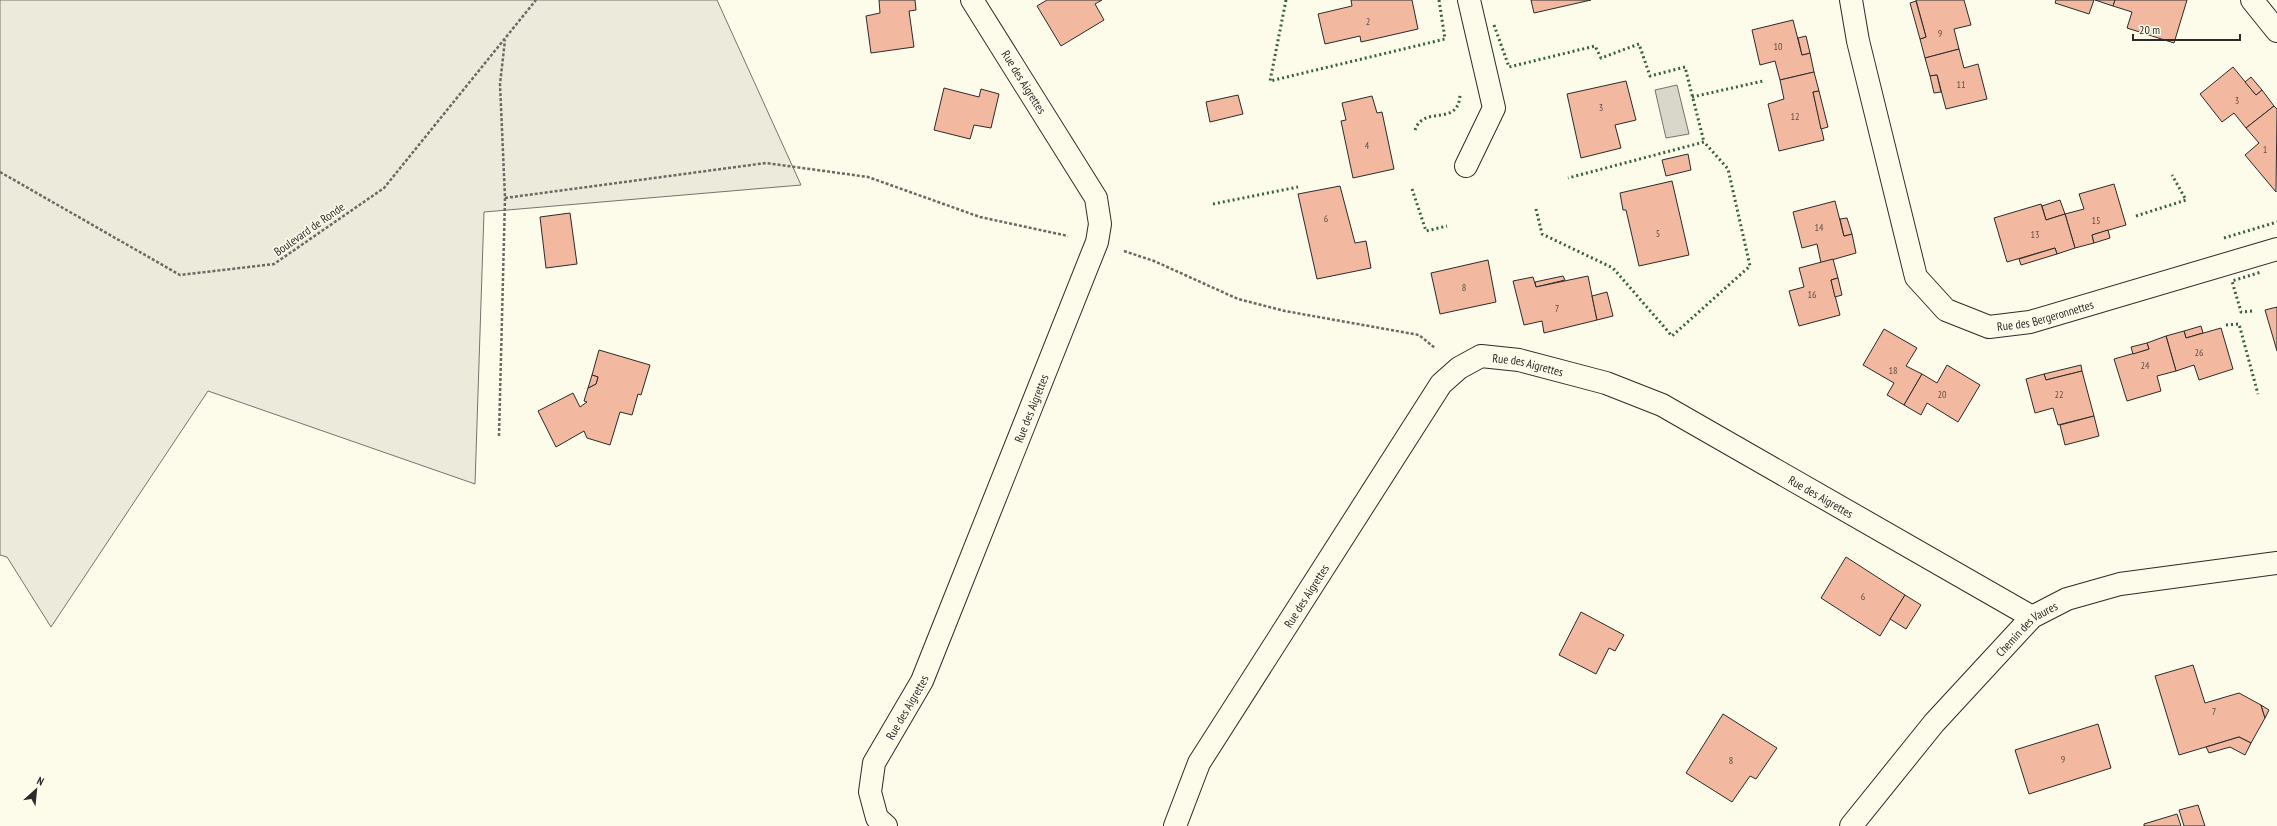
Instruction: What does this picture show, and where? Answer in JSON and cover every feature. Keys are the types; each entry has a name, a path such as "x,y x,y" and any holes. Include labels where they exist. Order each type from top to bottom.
{"street":[{"name":"Rue des Aigrettes","path":"886,826 877,818 870,792 874,763 922,681 1097,242 1100,224 1096,198 972,0"},
{"path":"1466,166 1494,108 1469,0"},
{"name":"Rue des Bergeronnettes","path":"1851,0 1858,41 1916,277 1946,310 1989,327 2030,322 2277,249"},
{"path":"2252,0 2277,31"},
{"name":"Rue des Aigrettes","path":"1175,826 1199,763 1441,384 1459,368 1481,356 1519,360 1606,383 1662,405 2032,617"},
{"name":"Chemin des Vaures","path":"1851,826 1934,722 2032,617 2067,599 2120,584 2277,563"}],"path":[{"name":"Boulevard de Ronde","path":"0,172 180,275 274,264 384,188 536,0"},
{"path":"499,436 505,198 500,84 505,40"},
{"path":"505,198 766,163 868,177 980,217 1097,242 1154,261 1238,299 1285,311 1419,335 1459,368"}],"shaded area":[{"path":"0,0 717,0 801,185 484,212 475,484 208,391 51,627 7,557 0,555"},
{"path":"1677,85 1689,134 1666,138 1655,90"}],"building":[{"path":"879,0 915,0 916,10 909,11 914,47 871,53 866,16 880,13"},
{"path":"1047,0 1102,0 1095,4 1104,20 1061,46 1037,6"},
{"path":"1351,0 1412,0 1418,29 1361,42 1360,36 1325,44 1318,14 1352,6"},
{"path":"1531,0 1591,0 1534,13"},
{"path":"1916,0 1964,0 1971,25 1954,29 1959,49 1925,58 1920,39 1926,37"},
{"path":"2056,0 2094,0 2089,14 2055,3"},
{"path":"2095,0 2115,0 2113,6"},
{"path":"2115,0 2187,0 2174,43 2127,28 2132,12 2113,6"},
{"path":"1916,1 1926,37 1920,39 1910,3"},
{"path":"1793,20 1802,55 1810,53 1814,72 1780,80 1775,61 1760,65 1752,30"},
{"path":"1806,36 1810,53 1802,55 1798,38"},
{"path":"1959,49 1964,68 1978,64 1987,99 1946,109 1937,75 1930,76 1925,58"},
{"path":"2233,67 2256,95 2262,90 2274,106 2246,128 2234,113 2222,122 2200,94"},
{"path":"1814,72 1819,91 1813,92 1824,140 1779,151 1768,104 1784,99 1780,80"},
{"path":"1937,75 1941,92 1934,93 1930,76"},
{"path":"2251,77 2262,90 2256,95 2245,82"},
{"path":"1626,81 1636,120 1615,125 1621,148 1581,158 1567,94"},
{"path":"944,88 979,97 981,89 999,94 991,128 974,125 970,139 934,130"},
{"path":"1819,91 1828,127 1821,129 1813,92"},
{"path":"1238,95 1243,114 1210,122 1206,102"},
{"path":"1372,96 1377,113 1382,112 1394,169 1353,178 1341,121 1346,120 1342,103"},
{"path":"2274,106 2277,109 2276,192 2245,155 2259,143 2246,128"},
{"path":"1688,154 1691,170 1666,176 1662,160"},
{"path":"1672,181 1689,255 1639,266 1626,210 1623,210 1620,193"},
{"path":"2114,184 2126,225 2092,235 2094,243 2075,248 2065,214 2084,209 2079,194"},
{"path":"1340,186 1355,243 1366,241 1371,268 1317,279 1298,194"},
{"path":"2060,200 2065,214 2046,220 2042,206"},
{"path":"1835,201 1844,236 1852,234 1856,253 1821,263 1817,244 1802,248 1793,212"},
{"path":"2041,204 2046,220 2065,214 2075,248 2057,254 2055,248 2007,262 1994,218"},
{"path":"570,213 577,264 546,268 540,217"},
{"path":"1847,218 1852,234 1844,236 1840,219"},
{"path":"2108,230 2110,238 2094,243 2092,235"},
{"path":"2055,248 2057,254 2021,265 2019,259"},
{"path":"1833,259 1838,278 1831,280 1840,315 1799,326 1789,291 1804,287 1799,268"},
{"path":"1488,260 1496,302 1440,314 1431,273"},
{"path":"1563,276 1565,280 1536,287 1535,282"},
{"path":"1588,276 1597,320 1544,333 1542,321 1524,325 1513,281 1533,277 1536,287"},
{"path":"1838,278 1842,295 1835,297 1831,280"},
{"path":"1607,292 1613,316 1597,320 1592,296"},
{"path":"2277,307 2277,351 2265,310"},
{"path":"2201,326 2203,333 2186,338 2184,331"},
{"path":"2221,328 2233,369 2199,380 2194,365 2176,371 2166,336 2184,331 2186,338"},
{"path":"1884,329 1917,348 1906,366 1922,374 1904,405 1887,395 1894,383 1863,365"},
{"path":"2166,336 2176,371 2157,376 2161,391 2127,401 2114,359 2149,349 2147,343"},
{"path":"2147,343 2149,349 2133,354 2131,347"},
{"path":"599,350 650,365 641,395 638,394 632,415 620,412 610,445 587,438 584,431 556,447 538,411 573,393 580,407 587,402 584,401 588,388 596,384 598,377 592,375"},
{"path":"1947,365 1980,385 1958,422 1927,403 1921,415 1904,405 1922,374 1937,383"},
{"path":"2081,365 2082,371 2046,380 2044,374"},
{"path":"2082,371 2094,416 2058,425 2053,408 2035,413 2026,379 2044,374 2046,380"},
{"path":"592,375 598,377 596,384 588,388"},
{"path":"2094,416 2099,436 2065,445 2060,425"},
{"path":"1846,557 1905,595 1880,636 1821,598"},
{"path":"1905,595 1921,605 1906,629 1890,619"},
{"path":"1581,612 1624,635 1615,651 1609,648 1596,674 1559,655"},
{"path":"2193,665 2205,703 2239,693 2261,705 2265,718 2251,743 2239,737 2179,755 2155,676"},
{"path":"2261,705 2269,710 2265,718"},
{"path":"1723,714 1777,748 1756,779 1750,776 1732,802 1686,773"},
{"path":"2098,724 2111,768 2029,794 2015,750"},
{"path":"2239,737 2251,743 2245,755 2230,747 2209,753 2206,747"},
{"path":"2198,805 2205,826 2184,826 2179,810"},
{"path":"2177,814 2181,826 2144,826 2144,824"}],"hedge":[{"path":"1286,0 1270,81 1445,39 1439,0"},
{"path":"1494,25 1509,67 1595,46 1601,58 1639,44 1650,76 1685,67 1704,142"},
{"path":"1692,97 1763,81"},
{"path":"1415,130 1419,122 1426,118 1448,113 1454,110 1458,104 1460,94"},
{"path":"1536,209 1542,234 1613,268 1672,336 1750,266 1728,169 1704,142 1568,178"},
{"path":"2136,216 2186,200 2172,175"},
{"path":"1213,204 1298,187"},
{"path":"1412,189 1426,231 1447,226"},
{"path":"2224,238 2277,222"},
{"path":"2252,311 2241,312 2232,281 2261,272"},
{"path":"2226,325 2239,324 2258,394"}]}
